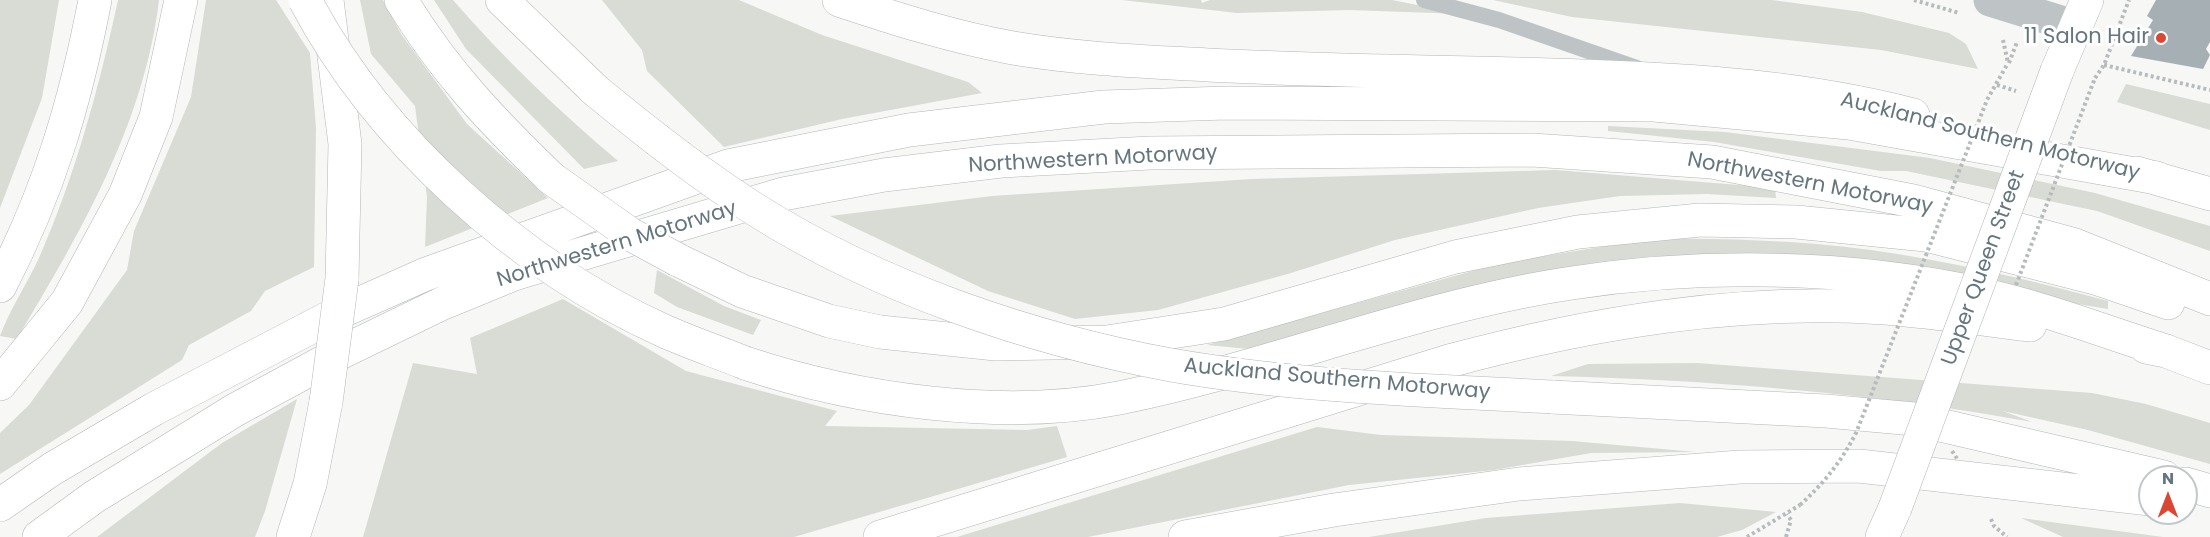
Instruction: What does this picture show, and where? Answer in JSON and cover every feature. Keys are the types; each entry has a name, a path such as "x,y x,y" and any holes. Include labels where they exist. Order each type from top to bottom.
{"main road":[{"path":"0,286 39,202 60,149 85,53 95,0"},
{"path":"0,384 67,302 125,195 156,117 181,0"},
{"path":"305,0 358,84 377,107 467,201 533,254 612,303 663,330 745,363 793,378 848,391 943,404 1047,405 1106,400 1272,361 1482,301 1570,283 1648,274 1728,272 1811,272 1934,285 2026,305 2166,351 2210,368"},
{"path":"293,537 310,484 326,402 342,279 345,144 327,0"},
{"path":"401,0 439,59 467,94 551,178 630,234 678,260 784,307 829,321 880,332 996,344 1107,342 1224,324 1455,257 1567,234 1700,220 1796,222 1926,235 2095,278 2210,318"},
{"name":"Auckland Southern Motorway","path":"502,0 595,90 671,152 758,211 838,255 924,294 1045,335 1171,365 1379,387 1826,411 1914,419 2138,471"},
{"name":"Auckland Southern Motorway","path":"839,0 923,27 1001,45 1109,60 1251,68 1439,70 1668,79 1858,100 2210,194"},
{"name":"Upper Queen Street","path":"1888,523 2057,71 2082,14"},
{"path":"0,505 61,463 153,409 338,313 426,274 728,166 909,130 995,117 1104,107 1227,103 1654,105 1849,123 2157,178"},
{"name":"Northwestern Motorway","path":"39,537 94,497 235,410 411,318 514,274 783,194 884,175 1000,161 1150,153 1532,150 1712,162 1913,201 2075,244 2210,299"},
{"path":"880,537 1449,361 1528,340 1609,323 1714,311 1810,307 1884,308 2037,326 2166,351"},
{"path":"1185,537 1334,510 1519,484 1740,467 1859,466 2138,498"}],"street":[{"path":"1990,0 2082,14"}],"lane":[{"path":"1424,0 1499,20 1668,79"}],"path":[{"path":"2011,296 2095,78 2104,64 2128,0"},
{"path":"1747,537 1800,505 1826,480 1844,456 1856,432 1987,100 2008,63"},
{"path":"2104,64 2210,90"},
{"path":"1997,85 2014,90"},
{"path":"1952,449 1958,459"},
{"path":"1786,537 1791,520 1787,513"},
{"path":"1991,519 1994,526 2007,537"}],"shaded area":[{"path":"0,0 59,0 42,98 0,208"},
{"path":"118,0 159,0 151,46 124,134 86,218 17,339 0,336 39,258 75,164 103,66"},
{"path":"206,0 276,0 310,53 316,128 314,267 265,291 251,311 189,345 182,360 0,474 0,433 29,405 127,270 134,231 191,97"},
{"path":"360,0 383,0 401,34 467,124 548,198 425,247 427,197 415,106 371,54"},
{"path":"434,0 453,0 532,84 618,161 584,169 466,49"},
{"path":"602,0 739,0 822,35 968,82 982,93 842,119 724,147 647,71 642,50"},
{"path":"1122,0 1201,0 1202,3 1210,0 1392,0 1463,14 1349,10 1237,13"},
{"path":"1493,0 1772,0 1862,12 1949,33 1966,44 1978,69 1881,50 1572,17"},
{"path":"2126,84 2210,104 2210,130 2117,102"},
{"path":"1608,126 1725,132 1930,158 2095,193 2210,226 2210,251 2097,211 1906,171 1881,171 1714,142 1608,131"},
{"path":"1556,170 1775,188 1776,198 1707,194 1620,196 1538,208 1395,240 1291,273 1158,310 1075,319 988,291 830,216 992,196 1252,179"},
{"path":"1656,238 1790,242 1901,254 2079,293 2108,301 2108,309 1804,259 1249,349 1207,345 1501,263"},
{"path":"657,270 724,306 761,320 753,335 677,307 654,293"},
{"path":"563,299 686,371 837,411 825,426 1027,430 1057,426 1067,457 794,537 363,537 413,363 477,374 470,338"},
{"path":"1697,363 2092,393 2146,404 2210,423 2210,464 2088,430 2003,411 2032,422 1912,403 1792,390 1672,381 1551,376 1588,364"},
{"path":"297,399 265,511 255,537 97,537 222,443"},
{"path":"1317,427 1381,435 1572,441 1696,452 1591,453 1494,470 1349,485 1088,537 957,537"},
{"path":"1680,503 1776,512 1742,530 1717,537 1369,537 1486,518"},
{"path":"2021,518 2163,537 2063,537"}],"building":[{"path":"2156,0 2210,0 2210,42 2206,49 2210,55 2203,69 2131,56 2153,20 2147,16"}],"place":[{"name":"11 Salon Hair","path":"2161,38"}]}
